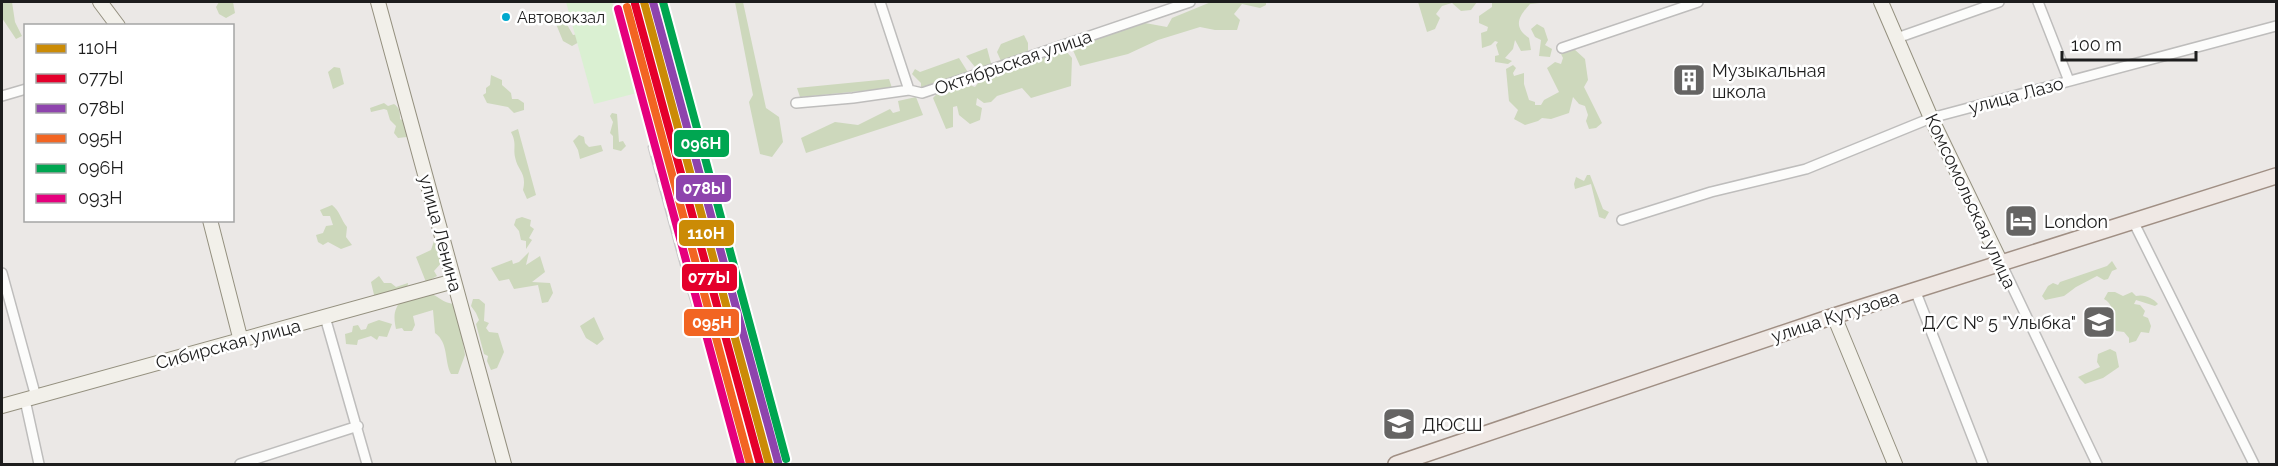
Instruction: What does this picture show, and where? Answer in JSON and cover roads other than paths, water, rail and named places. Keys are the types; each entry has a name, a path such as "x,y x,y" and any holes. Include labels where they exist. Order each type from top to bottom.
{"main road":[{"name":"улица Кутузова","path":"1396,465 1834,316 2277,176"}],"street":[{"path":"100,2 116,24"},
{"name":"улица Ленина","path":"378,2 504,465"},
{"path":"880,2 909,90"},
{"name":"Октябрьская улица","path":"796,103 909,90 922,93 1190,2"},
{"path":"1562,48 1698,2"},
{"name":"Комсомольская улица","path":"1881,2 1931,118 2097,465"},
{"path":"1897,38 1999,2"},
{"path":"2038,2 2069,81"},
{"name":"улица Лазо","path":"1622,220 1711,192 1806,169 1931,118 2277,26"},
{"path":"2,96 24,90"},
{"path":"2133,221 2254,465"},
{"path":"211,222 241,341"},
{"path":"2,273 30,398 39,465"},
{"name":"Сибирская улица","path":"2,406 454,281"},
{"path":"1915,290 1983,465"},
{"path":"1834,316 1895,465"},
{"path":"325,317 358,426 367,465"},
{"path":"240,465 358,426"}],"railway":[{"path":"651,2 776,464"},
{"path":"650,147 689,290 745,464"}],"place":[{"name":"Автовокзал","path":"506,17"},
{"name":"Музыкальная школа","path":"1689,80"},
{"name":"London","path":"2021,221"},
{"name":"Д/С № 5 \"Улыбка\"","path":"2099,322"},
{"name":"ДЮСШ","path":"1399,424"}]}
